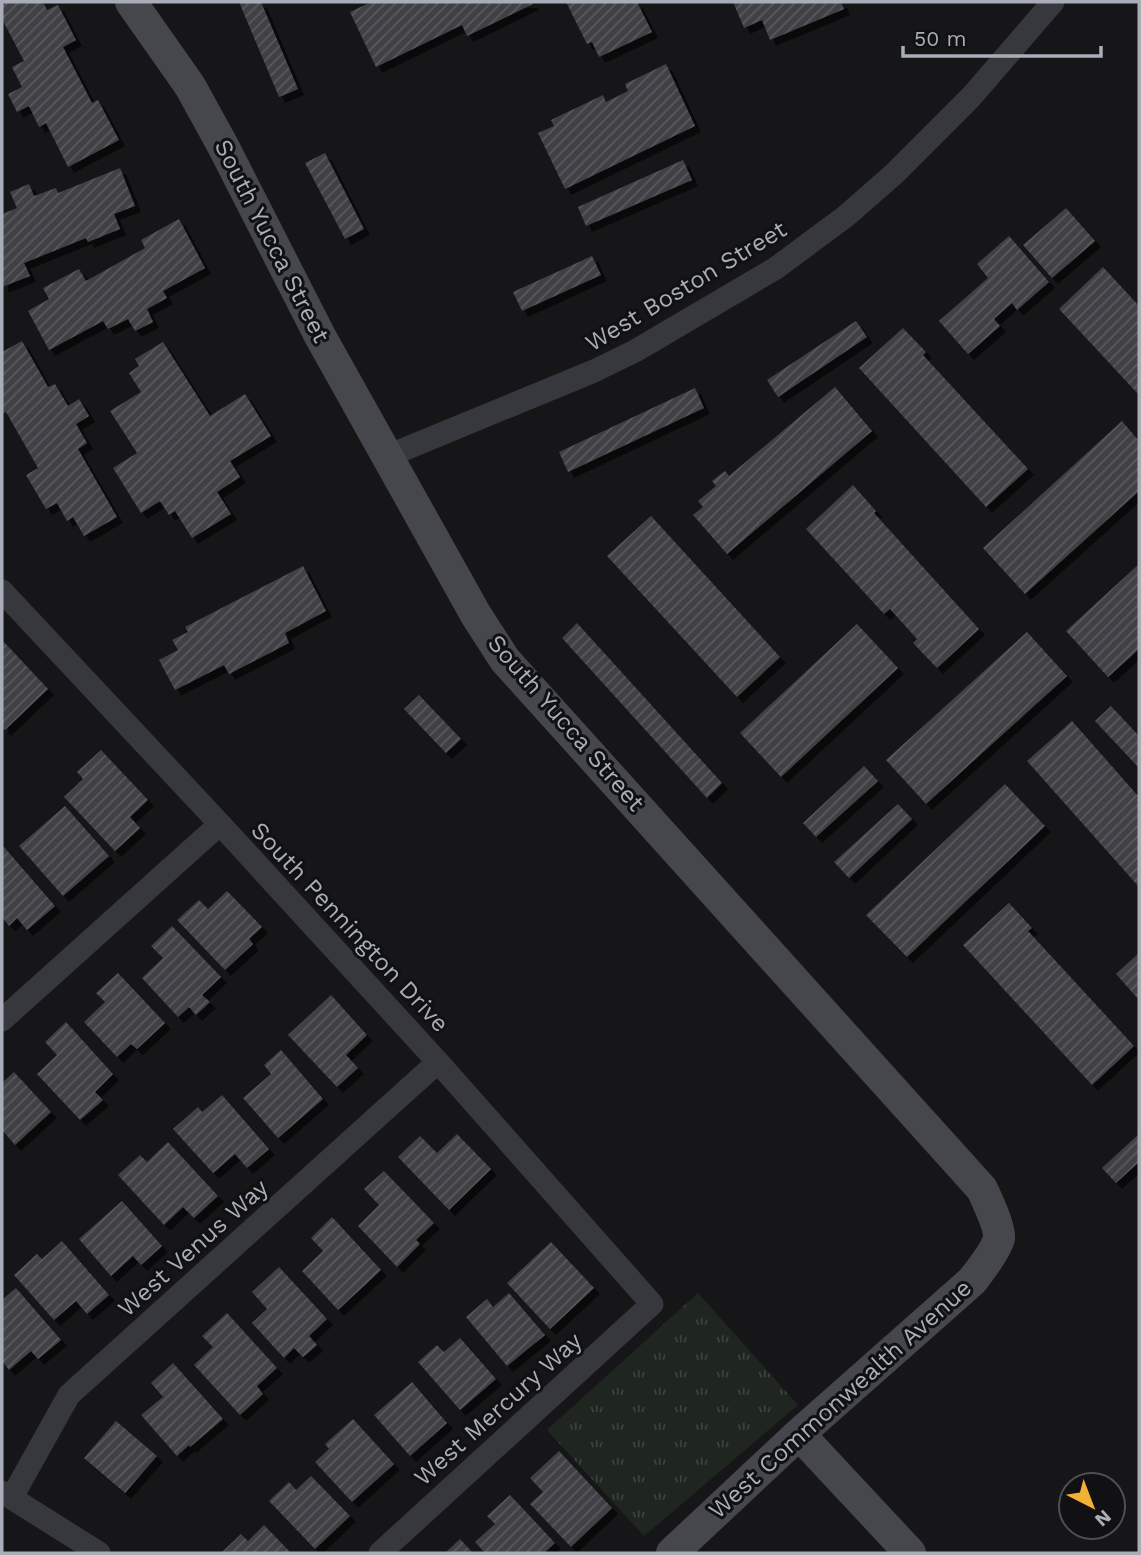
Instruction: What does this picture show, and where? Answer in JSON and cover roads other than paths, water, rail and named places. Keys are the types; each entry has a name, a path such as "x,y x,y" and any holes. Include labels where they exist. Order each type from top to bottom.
{"street":[{"name":"South Yucca Street","path":"131,2 190,86 320,336 476,615 505,660 982,1189 999,1237"},
{"name":"West Boston Street","path":"388,456 605,366 776,268 846,216 894,174 971,97 1053,2"},
{"name":"South Pennington Drive","path":"2,591 438,1062 652,1304"},
{"path":"2,1020 220,824"},
{"name":"West Venus Way","path":"7,1494 69,1395 438,1062"},
{"name":"West Commonwealth Avenue","path":"672,1553 799,1434 972,1281 987,1261 999,1237"},
{"name":"West Mercury Way","path":"380,1553 652,1304"},
{"path":"799,1434 911,1553"},
{"path":"7,1494 99,1553"}]}
